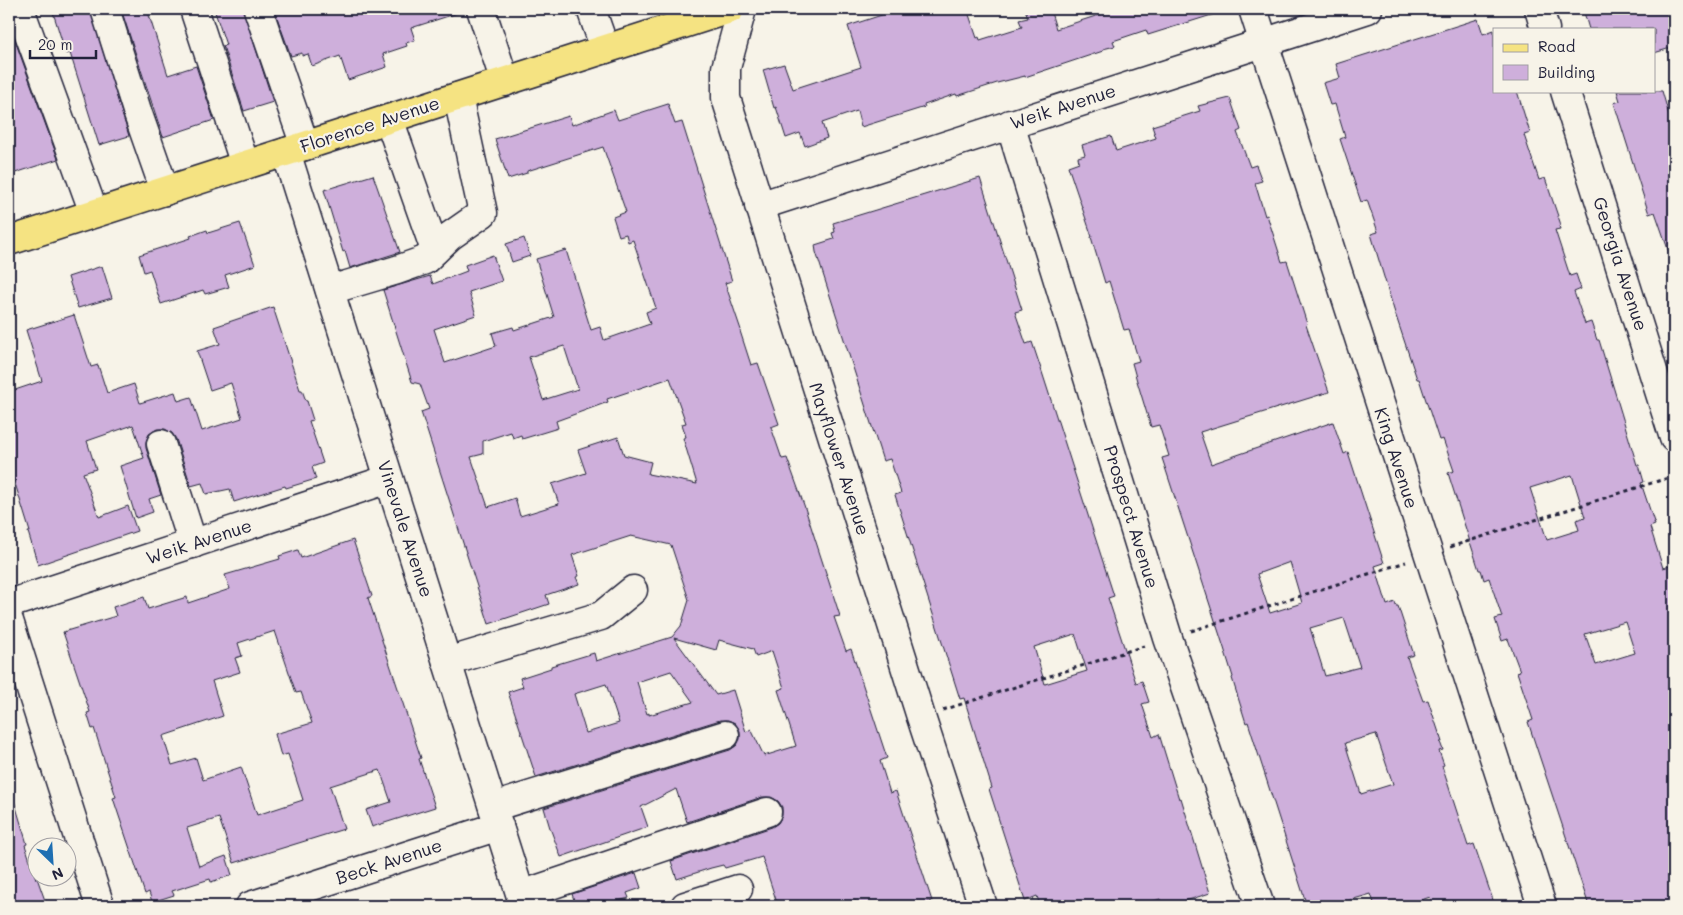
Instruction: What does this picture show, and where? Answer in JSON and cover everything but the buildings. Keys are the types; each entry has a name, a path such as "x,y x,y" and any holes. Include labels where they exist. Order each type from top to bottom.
{"main road":[{"name":"Florence Avenue","path":"9,241 730,9"}],"street":[{"path":"20,9 94,213"},
{"path":"105,9 138,114 165,190"},
{"path":"194,9 245,165"},
{"name":"Vinevale Avenue","path":"258,9 330,290 523,901"},
{"path":"481,9 505,82"},
{"path":"591,9 605,49"},
{"name":"Mayflower Avenue","path":"742,9 726,68 726,98 921,717 983,906"},
{"name":"King Avenue","path":"1253,9 1542,906"},
{"name":"Weik Avenue","path":"759,206 1368,9"},
{"path":"1539,9 1545,28"},
{"name":"Georgia Avenue","path":"1565,92 1674,438"},
{"path":"330,290 425,260 450,236 483,213 458,97"},
{"path":"389,119 435,250"},
{"name":"Prospect Avenue","path":"1010,124 1168,638 1260,906"},
{"path":"161,444 193,544"},
{"name":"Weik Avenue","path":"9,604 389,479"},
{"path":"447,662 601,616 633,590"},
{"path":"9,621 100,906"},
{"name":"Beck Avenue","path":"250,906 725,735"},
{"path":"523,901 767,812"},
{"path":"685,906 738,889"}],"path":[{"path":"921,717 1674,476"}]}
